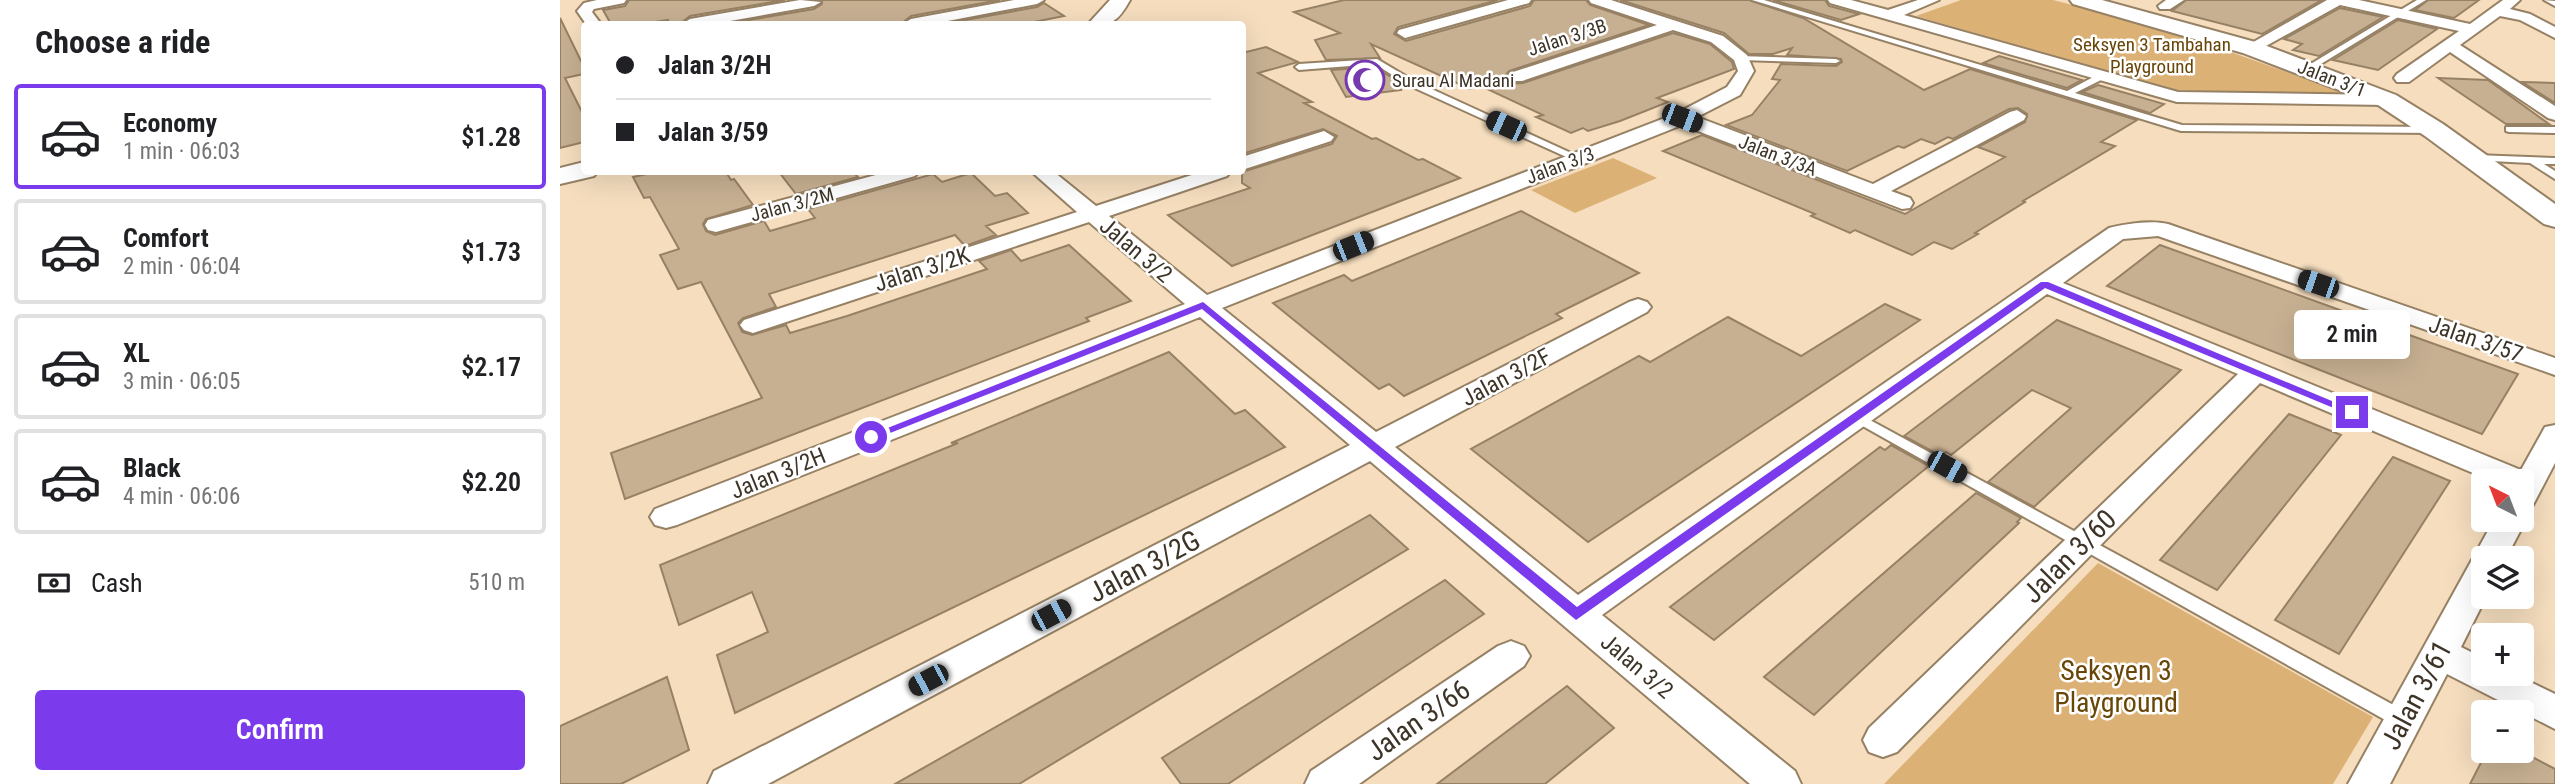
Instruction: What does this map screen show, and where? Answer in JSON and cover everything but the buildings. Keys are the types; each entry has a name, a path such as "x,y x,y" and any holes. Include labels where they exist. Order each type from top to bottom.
{"street":[{"path":"927,21 1037,0"},
{"path":"1102,21 1113,12 1120,0"},
{"path":"1405,33 1524,0"},
{"path":"1596,0 1717,39 1741,58"},
{"path":"1835,0 2177,97 2387,100"},
{"path":"1889,15 1932,0"},
{"name":"Jalan 3/1","path":"2080,0 2251,48 2387,100 2434,130 2555,218"},
{"path":"2403,78 2513,0"},
{"path":"591,21 584,11 589,6 612,1"},
{"path":"2251,48 2333,1 2473,29"},
{"path":"707,21 814,2"},
{"path":"2498,10 2525,17 2555,33"},
{"name":"Jalan 3/3B","path":"1516,76 1672,25"},
{"path":"2450,45 2555,114"},
{"name":"Jalan 3/3","path":"1203,305 1682,118 1734,91 1746,71 1741,58"},
{"path":"1874,192 2017,116"},
{"name":"Jalan 3/3A","path":"1682,118 1902,203"},
{"path":"1246,163 1324,137"},
{"path":"560,176 581,171"},
{"name":"Jalan 3/2M","path":"716,225 897,175"},
{"name":"Jalan 3/2","path":"1046,175 1780,784"},
{"name":"Jalan 3/2K","path":"753,325 1211,175"},
{"name":"Jalan 3/57","path":"2045,284 2117,233 2160,229 2555,367"},
{"path":"1576,615 2045,284 2483,469"},
{"name":"Jalan 3/2H","path":"666,517 1203,305"},
{"name":"Jalan 3/2F","path":"1373,446 1638,307"},
{"name":"Jalan 3/60","path":"1883,740 2256,372"},
{"path":"2533,469 2555,434"},
{"name":"Jalan 3/2G","path":"729,784 1373,446"},
{"name":"Jalan 3/61","path":"2369,784 2471,592"},
{"path":"2439,653 2555,713"},
{"name":"Jalan 3/66","path":"1326,784 1511,656"}],"lane":[{"path":"1756,0 2181,128 2434,130"},
{"path":"2308,68 2423,0"},
{"path":"2548,0 2555,4"},
{"path":"1741,58 1836,61"},
{"path":"1299,67 1379,61 1411,83 1577,158"},
{"path":"2069,93 2102,76"},
{"path":"2509,129 2555,130"},
{"path":"2473,158 2555,161"},
{"path":"2532,160 2555,176"},
{"path":"1857,417 2403,720"}],"green space":[{"name":"Seksyen 3 Tambahan Playground","path":"1961,0 2053,0 2166,29 2345,93 2176,91 1916,16"},
{"path":"1613,158 1657,178 1575,213 1531,190"},
{"name":"Seksyen 3 Playground","path":"2098,563 2373,717 2333,784 1884,784"}],"place":[{"name":"Surau Al Madani","path":"1365,80"}],"route":[{"path":"871,437 1203,305 1576,615 2045,284 2352,412"}]}
